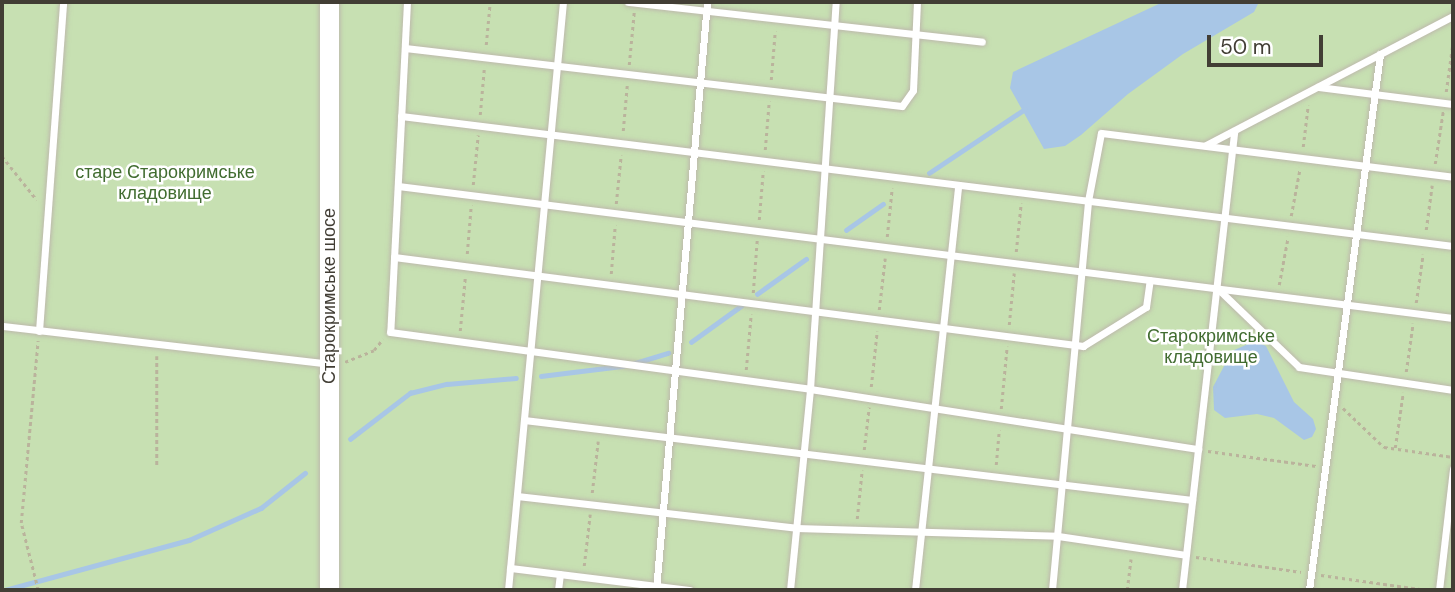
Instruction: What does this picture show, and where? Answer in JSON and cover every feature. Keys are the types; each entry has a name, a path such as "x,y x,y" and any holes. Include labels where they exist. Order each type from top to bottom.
{"street":[{"name":"Старокримське шосе","path":"329,2 329,590"}],"lane":[{"path":"39,331 63,2"},
{"path":"407,2 390,332 810,389 1198,449"},
{"path":"508,590 563,2"},
{"path":"628,2 916,37 982,42"},
{"path":"656,588 672,437 707,2"},
{"path":"790,590 810,389 836,2"},
{"path":"405,48 557,63 902,106 913,90 917,2"},
{"path":"1205,146 1453,16"},
{"path":"1441,23 1453,24"},
{"path":"1309,590 1380,54"},
{"path":"1314,89 1453,104"},
{"path":"401,116 1453,246"},
{"path":"1182,590 1234,131"},
{"path":"1052,590 1088,201 1101,133 1453,177"},
{"path":"915,590 958,185"},
{"path":"398,186 1453,318"},
{"path":"394,257 1083,346 1146,307 1150,279"},
{"path":"1216,288 1299,367 1453,390"},
{"path":"2,326 329,364"},
{"path":"524,420 1192,500"},
{"path":"1439,590 1453,469"},
{"path":"517,496 796,528 1058,536 1186,555"},
{"path":"510,568 656,588 690,590"},
{"path":"558,590 560,574"}],"path":[{"path":"459,341 490,2"},
{"path":"745,380 776,20"},
{"path":"1277,295 1314,89"},
{"path":"2,156 48,214"},
{"path":"856,529 894,177"},
{"path":"38,590 21,523 39,331"},
{"path":"329,364 353,361 374,350 390,332"},
{"path":"157,345 157,465"},
{"path":"1334,399 1384,447 1453,457"},
{"path":"1198,449 1325,467"},
{"path":"1127,590 1133,547"}],"green space":[{"name":"Старокримське кладовище","path":"2,2 1453,2 1453,590 2,590"}],"water":[{"path":"1163,2 1259,2 1254,12 1183,54 1128,94 1065,146 1044,149 1010,88 1013,72"},
{"path":"1255,341 1266,346 1294,402 1313,419 1316,429 1312,437 1304,440 1274,418 1257,414 1225,418 1214,410 1213,387 1232,351"}],"waterway":[{"path":"929,173 1025,109"},
{"path":"846,230 883,204"},
{"path":"757,294 806,259"},
{"path":"691,342 741,306"},
{"path":"632,364 668,353"},
{"path":"541,376 623,366"},
{"path":"350,439 410,393 447,384 516,378"},
{"path":"5,590 189,540 261,508 305,473"}],"park label":[{"name":"старе Старокримське кладовище","path":"165,183"}]}
